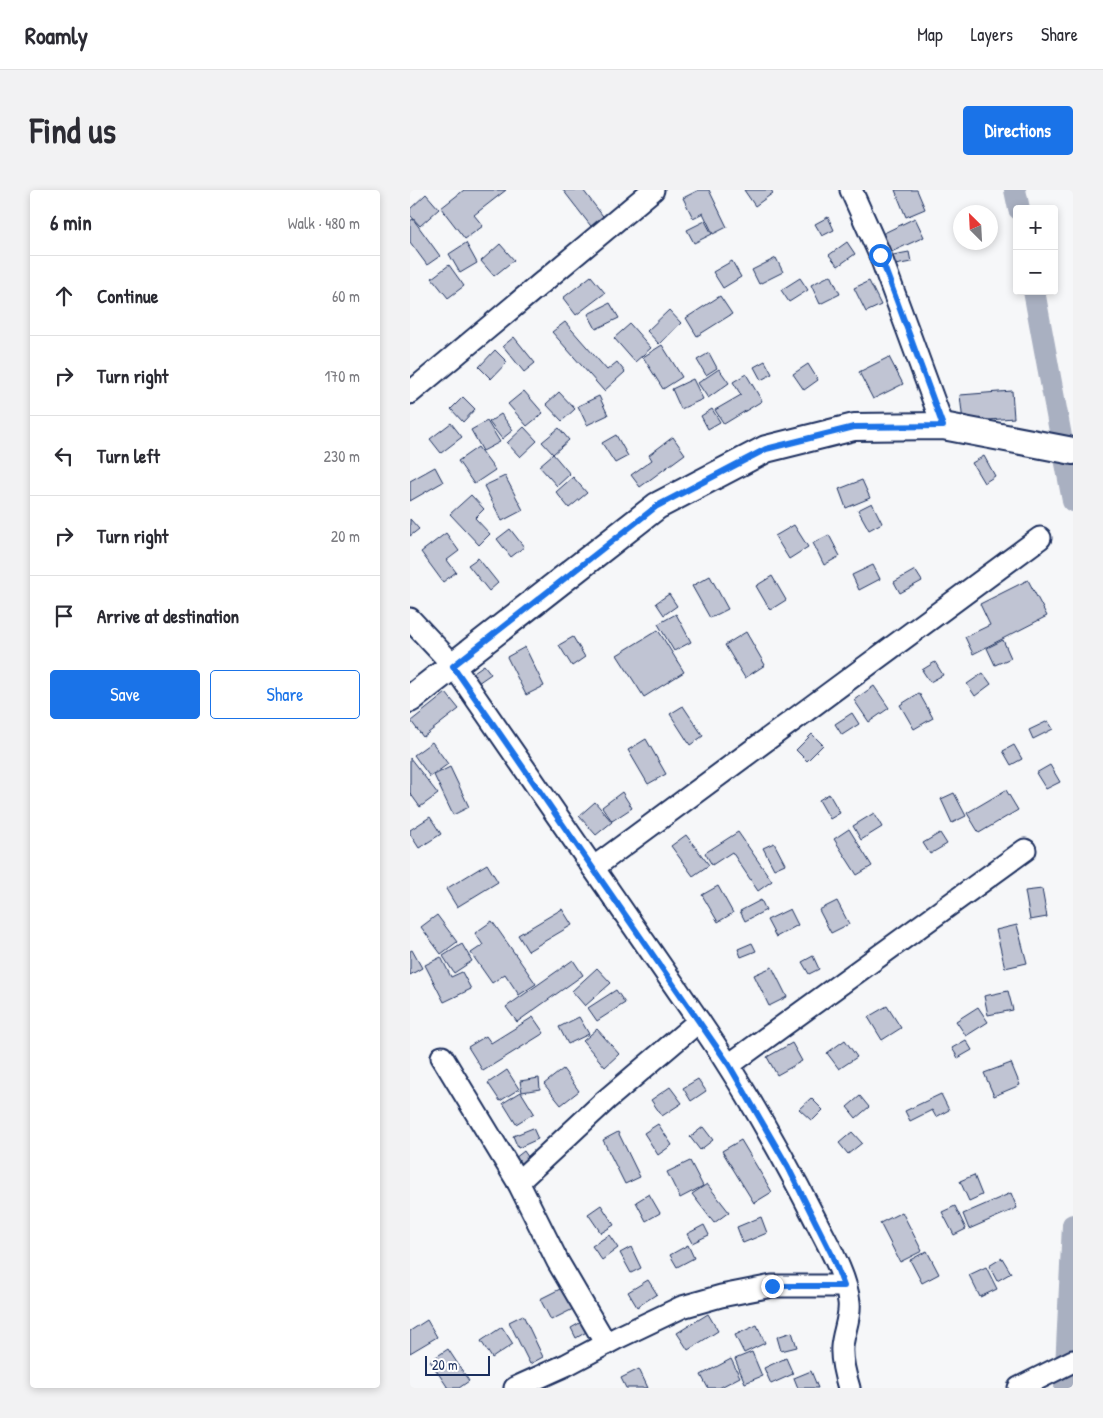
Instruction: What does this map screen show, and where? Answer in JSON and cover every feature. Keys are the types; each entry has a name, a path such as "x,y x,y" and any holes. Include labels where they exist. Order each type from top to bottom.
{"street":[{"path":"410,393 653,190"},
{"path":"851,190 880,255 943,426"},
{"path":"410,699 657,506 766,449 854,427 943,426 1061,449"},
{"path":"593,868 1040,538"},
{"path":"410,619 453,666 699,1021 729,1065 788,1167 832,1255 849,1303 842,1348 844,1372 849,1388"},
{"path":"729,1065 1025,850"},
{"path":"518,1182 606,1100 699,1021"},
{"path":"442,1057 518,1182 558,1262 606,1344"},
{"path":"515,1388 566,1365 682,1307 721,1296 772,1286 844,1286"},
{"path":"1028,1384 1073,1361"}],"building":[{"path":"464,190 506,190 474,215 483,226 465,239 441,208"},
{"path":"563,190 583,190 609,224 597,234"},
{"path":"699,190 709,190 727,227 713,234 703,213 693,218 683,198"},
{"path":"744,190 771,190 773,193 755,206"},
{"path":"895,190 917,190 925,209 906,217"},
{"path":"426,194 439,209 420,226 410,215 410,209"},
{"path":"828,217 834,230 822,236 815,224"},
{"path":"915,218 924,237 889,253 880,235"},
{"path":"413,219 440,256 427,265 410,242 410,221"},
{"path":"705,221 712,234 694,243 687,230"},
{"path":"847,242 855,254 838,266 829,255"},
{"path":"466,243 477,263 460,273 449,254"},
{"path":"500,244 514,260 494,276 481,261"},
{"path":"909,252 911,262 895,265 893,255"},
{"path":"776,258 783,272 759,284 752,270"},
{"path":"732,261 741,277 723,288 713,272"},
{"path":"449,265 464,286 448,298 432,278"},
{"path":"831,275 840,294 820,304 811,285"},
{"path":"591,276 605,293 576,315 563,298"},
{"path":"800,278 808,290 789,302 781,290"},
{"path":"869,281 881,305 866,312 854,288"},
{"path":"720,296 732,314 697,336 686,318"},
{"path":"610,303 619,318 596,329 588,314"},
{"path":"669,310 681,323 659,344 647,331"},
{"path":"565,322 607,370 617,362 625,372 604,391 552,332"},
{"path":"630,324 651,348 635,362 614,338"},
{"path":"514,337 535,363 524,372 503,346"},
{"path":"662,345 682,377 663,389 643,357"},
{"path":"495,350 507,362 491,379 479,367"},
{"path":"709,353 717,368 706,375 697,360"},
{"path":"889,357 903,384 873,399 859,372"},
{"path":"765,361 772,374 761,380 754,367"},
{"path":"808,364 818,380 804,390 793,374"},
{"path":"719,369 729,383 708,398 698,383"},
{"path":"746,374 762,401 724,424 715,410 741,395 733,382"},
{"path":"693,379 703,399 681,409 672,389"},
{"path":"524,391 543,413 527,426 508,404"},
{"path":"1012,391 1014,418 963,422 960,395"},
{"path":"559,392 575,409 562,421 546,404"},
{"path":"599,396 608,415 587,425 578,406"},
{"path":"463,397 475,409 463,422 451,409"},
{"path":"712,409 720,422 708,429 701,416"},
{"path":"501,414 513,430 502,439 489,422"},
{"path":"487,421 500,442 483,451 471,430"},
{"path":"451,423 462,437 441,453 430,439"},
{"path":"524,427 537,441 520,457 507,443"},
{"path":"559,428 569,440 553,454 542,442"},
{"path":"616,435 628,456 615,463 602,443"},
{"path":"673,437 685,454 640,487 631,475 652,460 649,455"},
{"path":"478,447 495,470 474,484 458,461"},
{"path":"553,454 570,474 557,486 539,466"},
{"path":"984,456 995,476 984,483 972,463"},
{"path":"435,467 443,482 410,501 410,481"},
{"path":"505,476 523,510 502,521 484,486"},
{"path":"573,477 587,493 569,508 556,492"},
{"path":"862,480 870,498 846,508 839,489"},
{"path":"471,495 484,509 475,518 490,534 479,545 450,514"},
{"path":"872,503 882,523 869,530 858,510"},
{"path":"410,519 419,529 410,536"},
{"path":"794,525 808,547 789,559 775,536"},
{"path":"510,529 524,547 511,557 497,539"},
{"path":"446,533 459,551 447,560 456,572 443,582 421,552"},
{"path":"829,535 840,556 824,565 813,543"},
{"path":"478,558 498,583 489,591 468,565"},
{"path":"873,565 880,579 859,590 852,575"},
{"path":"915,570 922,581 900,593 894,582"},
{"path":"710,576 728,609 710,618 692,586"},
{"path":"772,576 786,600 770,610 756,586"},
{"path":"1028,580 1047,616 973,654 965,637 990,625 980,604"},
{"path":"669,594 677,606 664,615 656,603"},
{"path":"676,614 691,642 674,651 658,624"},
{"path":"658,630 684,672 644,697 617,655"},
{"path":"746,632 765,665 745,678 725,645"},
{"path":"573,637 585,657 572,666 559,645"},
{"path":"1003,640 1011,658 995,665 987,648"},
{"path":"525,647 544,686 526,695 507,657"},
{"path":"935,662 943,675 930,682 922,670"},
{"path":"484,665 491,674 475,685 468,676"},
{"path":"983,673 991,684 975,696 967,684"},
{"path":"874,686 889,708 869,722 854,700"},
{"path":"446,693 459,709 423,737 411,721"},
{"path":"919,693 933,718 914,729 900,705"},
{"path":"683,706 703,736 690,745 670,714"},
{"path":"852,713 859,724 842,735 835,724"},
{"path":"1048,721 1053,729 1033,739 1029,730"},
{"path":"812,734 823,745 807,761 796,750"},
{"path":"646,739 666,774 648,784 628,750"},
{"path":"432,742 448,764 430,777 414,755"},
{"path":"1014,745 1022,759 1011,765 1003,751"},
{"path":"410,758 438,794 420,807 410,793"},
{"path":"1050,765 1060,782 1046,789 1036,773"},
{"path":"450,767 469,807 453,815 434,775"},
{"path":"1006,790 1018,810 979,833 967,813"},
{"path":"622,792 632,808 612,821 602,807"},
{"path":"954,793 966,816 952,823 941,799"},
{"path":"829,794 840,813 830,819 819,800"},
{"path":"595,802 612,822 596,835 579,816"},
{"path":"874,813 882,827 861,840 853,826"},
{"path":"430,817 441,834 419,848 410,834 410,830"},
{"path":"849,829 872,866 857,875 834,839"},
{"path":"738,832 772,881 758,891 732,852 712,865 705,853"},
{"path":"940,833 947,844 930,854 923,843"},
{"path":"686,835 709,865 693,876 671,846"},
{"path":"774,843 785,864 774,869 763,848"},
{"path":"487,864 498,882 457,907 446,889"},
{"path":"718,886 733,913 718,922 702,895"},
{"path":"1042,889 1047,917 1030,920 1025,891"},
{"path":"761,900 766,910 745,921 740,911"},
{"path":"837,901 849,924 831,933 819,910"},
{"path":"562,909 572,925 528,951 518,935"},
{"path":"790,909 798,925 776,937 767,920"},
{"path":"437,915 457,942 441,954 421,927"},
{"path":"492,921 536,984 519,995 505,974 492,983 471,953 483,945 475,933"},
{"path":"1017,925 1027,963 1005,968 996,930"},
{"path":"752,943 756,951 741,957 738,949"},
{"path":"462,944 472,961 454,973 443,956"},
{"path":"412,950 422,968 410,975 410,951"},
{"path":"813,956 819,969 809,974 802,962"},
{"path":"441,957 451,977 462,972 471,989 444,1002 425,965"},
{"path":"573,960 583,975 517,1022 506,1007"},
{"path":"772,967 787,997 769,1006 754,975"},
{"path":"597,968 611,983 585,1006 572,991"},
{"path":"616,990 625,1003 597,1021 588,1008"},
{"path":"1008,991 1013,1010 988,1015 984,996"},
{"path":"887,1006 901,1028 882,1040 868,1017"},
{"path":"978,1007 988,1022 966,1036 956,1021"},
{"path":"533,1017 544,1033 483,1071 468,1047 486,1036 491,1043"},
{"path":"579,1017 589,1034 568,1044 559,1027"},
{"path":"597,1029 619,1054 605,1067 583,1041"},
{"path":"845,1040 857,1057 839,1069 827,1053"},
{"path":"966,1040 972,1050 958,1058 952,1048"},
{"path":"792,1043 802,1061 777,1075 767,1057"},
{"path":"1011,1063 1020,1085 994,1096 984,1073"},
{"path":"563,1069 579,1091 561,1105 544,1084"},
{"path":"507,1070 519,1089 500,1101 488,1083"},
{"path":"539,1078 540,1089 522,1092 520,1081"},
{"path":"698,1079 706,1091 691,1101 683,1088"},
{"path":"670,1087 682,1103 662,1116 651,1100"},
{"path":"521,1092 534,1113 516,1124 503,1103"},
{"path":"941,1094 949,1110 936,1117 932,1110 910,1121 905,1111"},
{"path":"860,1096 869,1107 856,1118 847,1107"},
{"path":"811,1098 823,1110 812,1121 799,1109"},
{"path":"658,1124 672,1145 658,1155 644,1133"},
{"path":"703,1127 713,1140 700,1150 690,1137"},
{"path":"533,1128 538,1139 518,1148 513,1136"},
{"path":"618,1132 640,1177 625,1184 603,1140"},
{"path":"852,1132 862,1143 848,1154 839,1143"},
{"path":"741,1140 772,1192 754,1203 722,1151"},
{"path":"524,1151 533,1164 520,1175 510,1162"},
{"path":"690,1161 703,1186 680,1198 667,1172"},
{"path":"974,1175 982,1195 969,1201 960,1181"},
{"path":"707,1184 729,1212 714,1223 692,1194"},
{"path":"1011,1193 1017,1208 969,1229 963,1214"},
{"path":"649,1194 660,1213 646,1221 636,1202"},
{"path":"601,1205 614,1225 601,1233 588,1214"},
{"path":"955,1206 966,1229 954,1235 942,1212"},
{"path":"902,1212 922,1251 900,1262 880,1223"},
{"path":"761,1217 767,1233 743,1243 737,1227"},
{"path":"704,1225 709,1235 692,1243 687,1234"},
{"path":"609,1235 618,1248 602,1260 592,1246"},
{"path":"688,1245 694,1258 677,1267 670,1255"},
{"path":"631,1247 641,1268 631,1273 620,1253"},
{"path":"927,1251 939,1274 922,1283 910,1260"},
{"path":"1002,1258 1011,1273 997,1281 989,1266"},
{"path":"986,1267 997,1289 980,1297 969,1275"},
{"path":"648,1280 657,1294 637,1307 628,1292"},
{"path":"564,1287 575,1308 551,1320 540,1299"},
{"path":"708,1314 718,1331 688,1350 677,1333"},
{"path":"523,1315 543,1357 530,1364 509,1322"},
{"path":"427,1320 437,1337 410,1353 410,1331"},
{"path":"585,1320 590,1330 576,1338 571,1328"},
{"path":"757,1325 765,1343 744,1353 735,1335"},
{"path":"502,1327 513,1344 492,1358 481,1341"},
{"path":"792,1332 797,1347 781,1351 777,1337"},
{"path":"448,1349 469,1381 459,1388 448,1388 430,1361"},
{"path":"752,1352 762,1376 745,1383 735,1359"},
{"path":"786,1358 793,1374 771,1384 764,1368"},
{"path":"731,1359 740,1377 719,1388 708,1388 701,1375"},
{"path":"639,1369 648,1388 626,1388 621,1378"},
{"path":"811,1371 818,1388 798,1388 794,1378"}],"waterway":[{"path":"1015,190 1018,205"},
{"path":"1035,295 1073,501"},
{"path":"1065,1388 1073,1225"}],"route":[{"path":"772,1286 844,1286 844,1283 788,1167 729,1065 453,666 657,506 766,449 854,427 943,426 880,255"}]}
